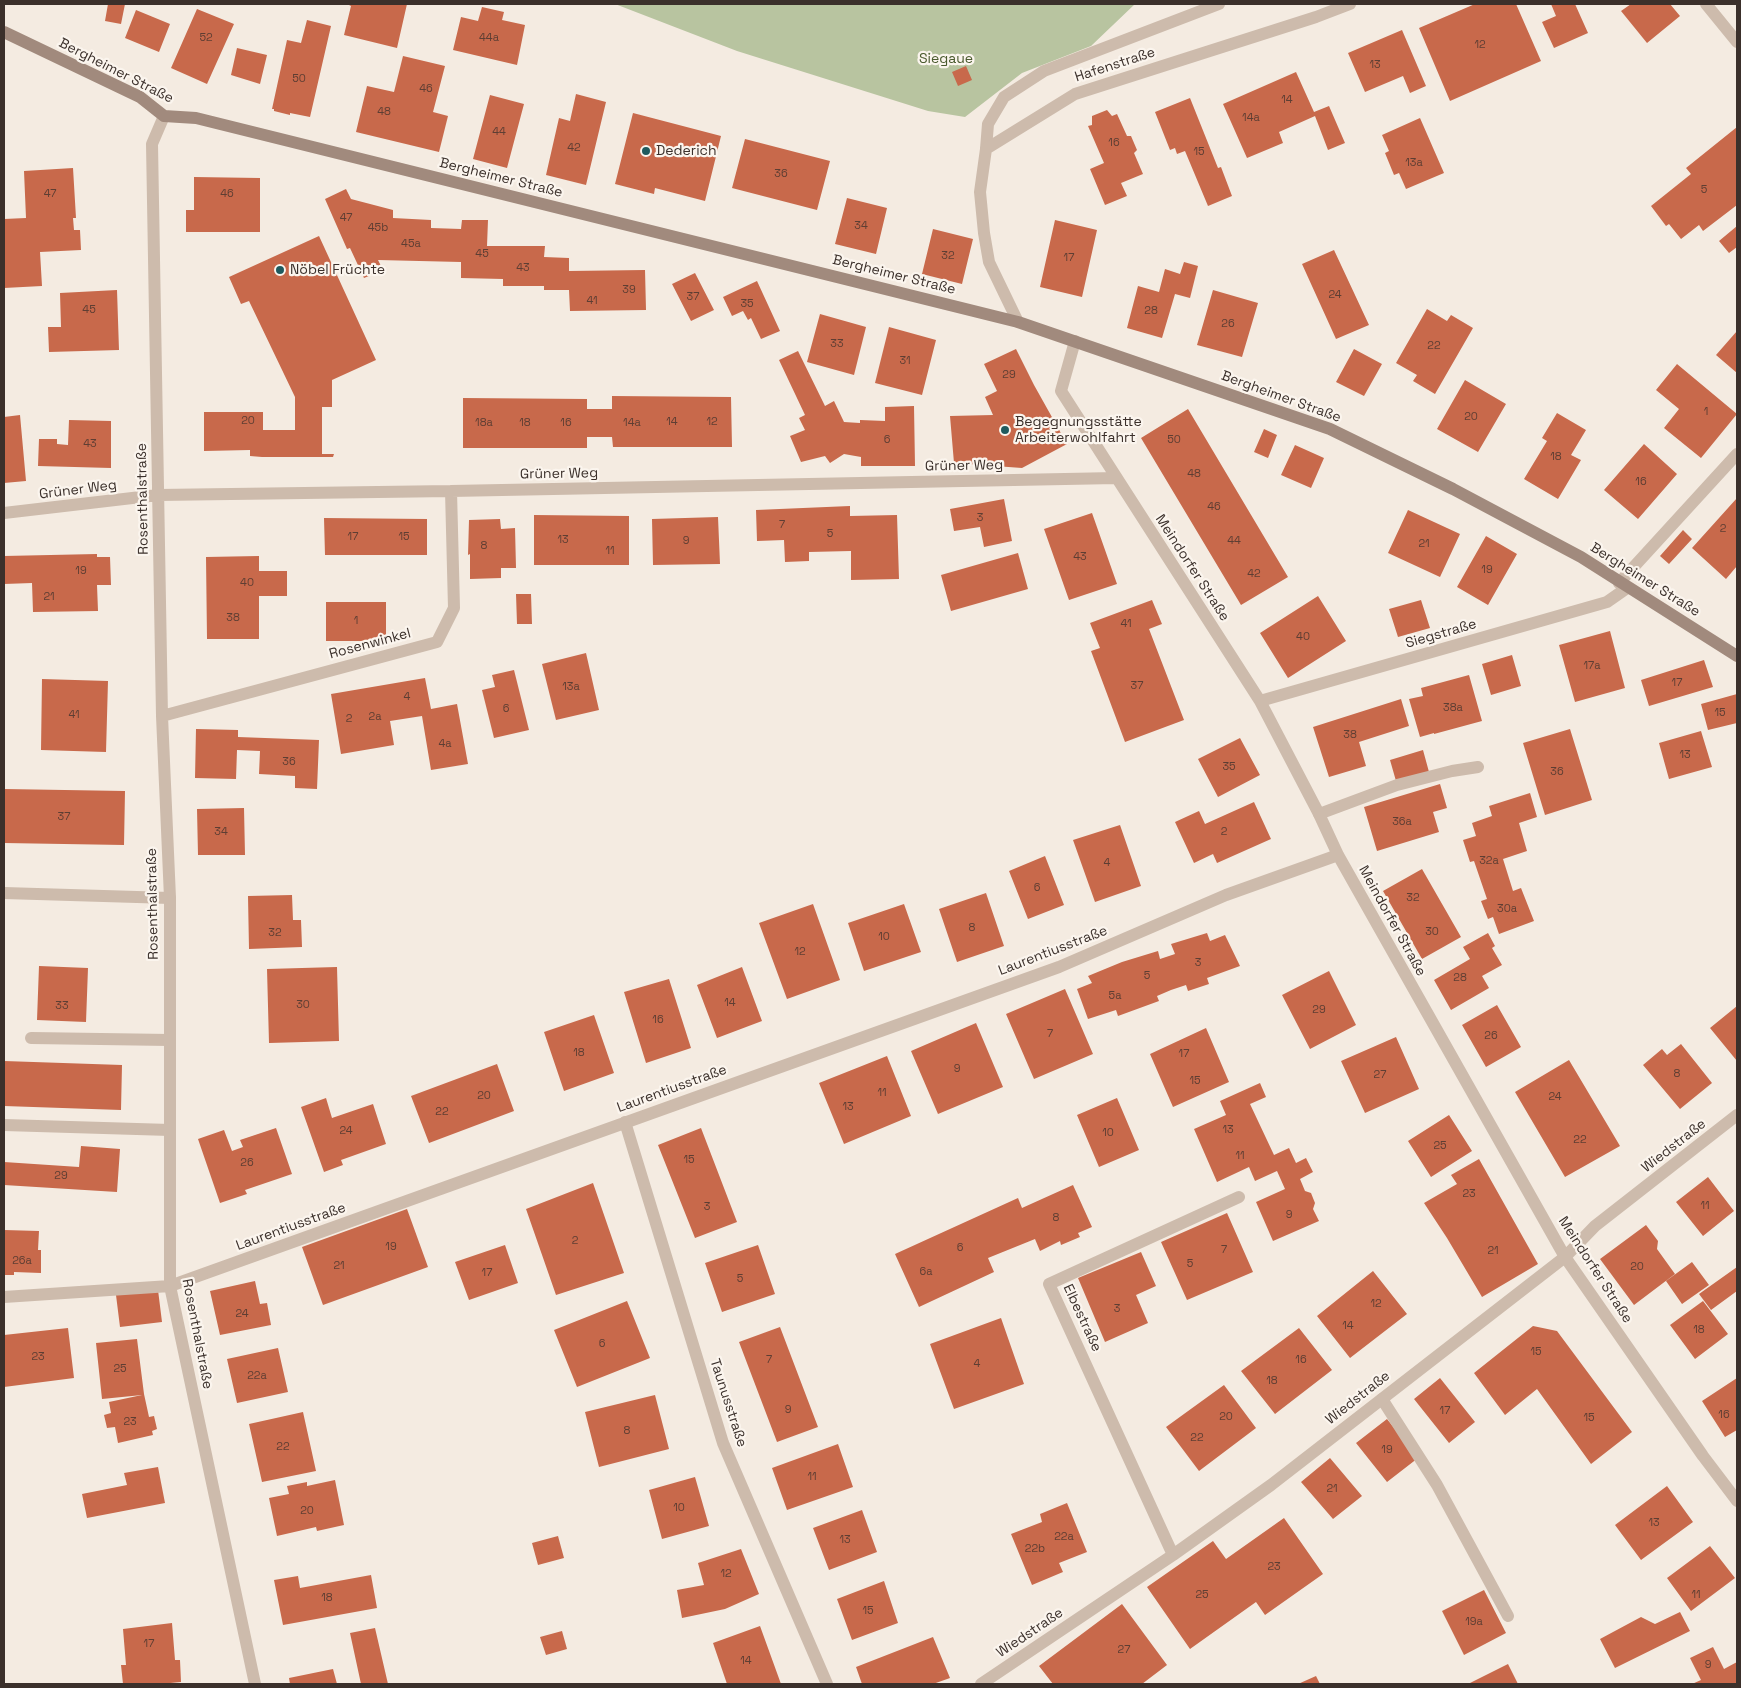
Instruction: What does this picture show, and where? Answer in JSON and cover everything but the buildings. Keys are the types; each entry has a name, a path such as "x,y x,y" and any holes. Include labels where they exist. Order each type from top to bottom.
{"street":[{"path":"1018,322 989,262 980,192 988,124 1004,97 1044,71 1219,4"},
{"name":"Hafenstraße","path":"986,149 1075,94 1316,17 1350,4"},
{"path":"1706,4 1737,42"},
{"name":"Bergheimer Straße","path":"4,32 140,97 164,116 196,118 1018,322 1330,428 1453,489 1581,557 1737,656"},
{"name":"Rosenthalstraße","path":"164,116 152,144 162,716 170,898 170,1286 255,1684"},
{"name":"Meindorfer Straße","path":"1075,341 1061,391 1260,700 1338,855 1565,1257 1737,1502"},
{"name":"Siegstraße","path":"1260,700 1606,602 1737,454"},
{"name":"Grüner Weg","path":"4,513 158,495 1116,478"},
{"name":"Rosenwinkel","path":"162,716 437,642 454,608 451,491"},
{"path":"1319,814 1397,785 1452,771 1478,767"},
{"name":"Laurentiusstraße","path":"4,1297 170,1286 1059,967 1226,895 1338,855"},
{"path":"4,892 170,898"},
{"path":"31,1038 170,1040"},
{"name":"Wiedstraße","path":"981,1684 1173,1555 1271,1485 1565,1257 1596,1226 1737,1115"},
{"name":"Taunusstraße","path":"625,1122 724,1444 827,1684"},
{"path":"4,1125 170,1130"},
{"name":"Elbestraße","path":"1173,1555 1050,1284 1240,1196"},
{"path":"1382,1399 1436,1485 1508,1616"}],"green space":[{"name":"Siegaue","path":"615,4 1135,4 1091,46 1022,73 965,117 928,111 737,51"}],"place":[{"name":"Dederich","path":"646,151"},
{"name":"Nöbel Früchte","path":"280,270"},
{"name":"Begegnungsstätte Arbeiterwohlfahrt","path":"1005,430"}]}
